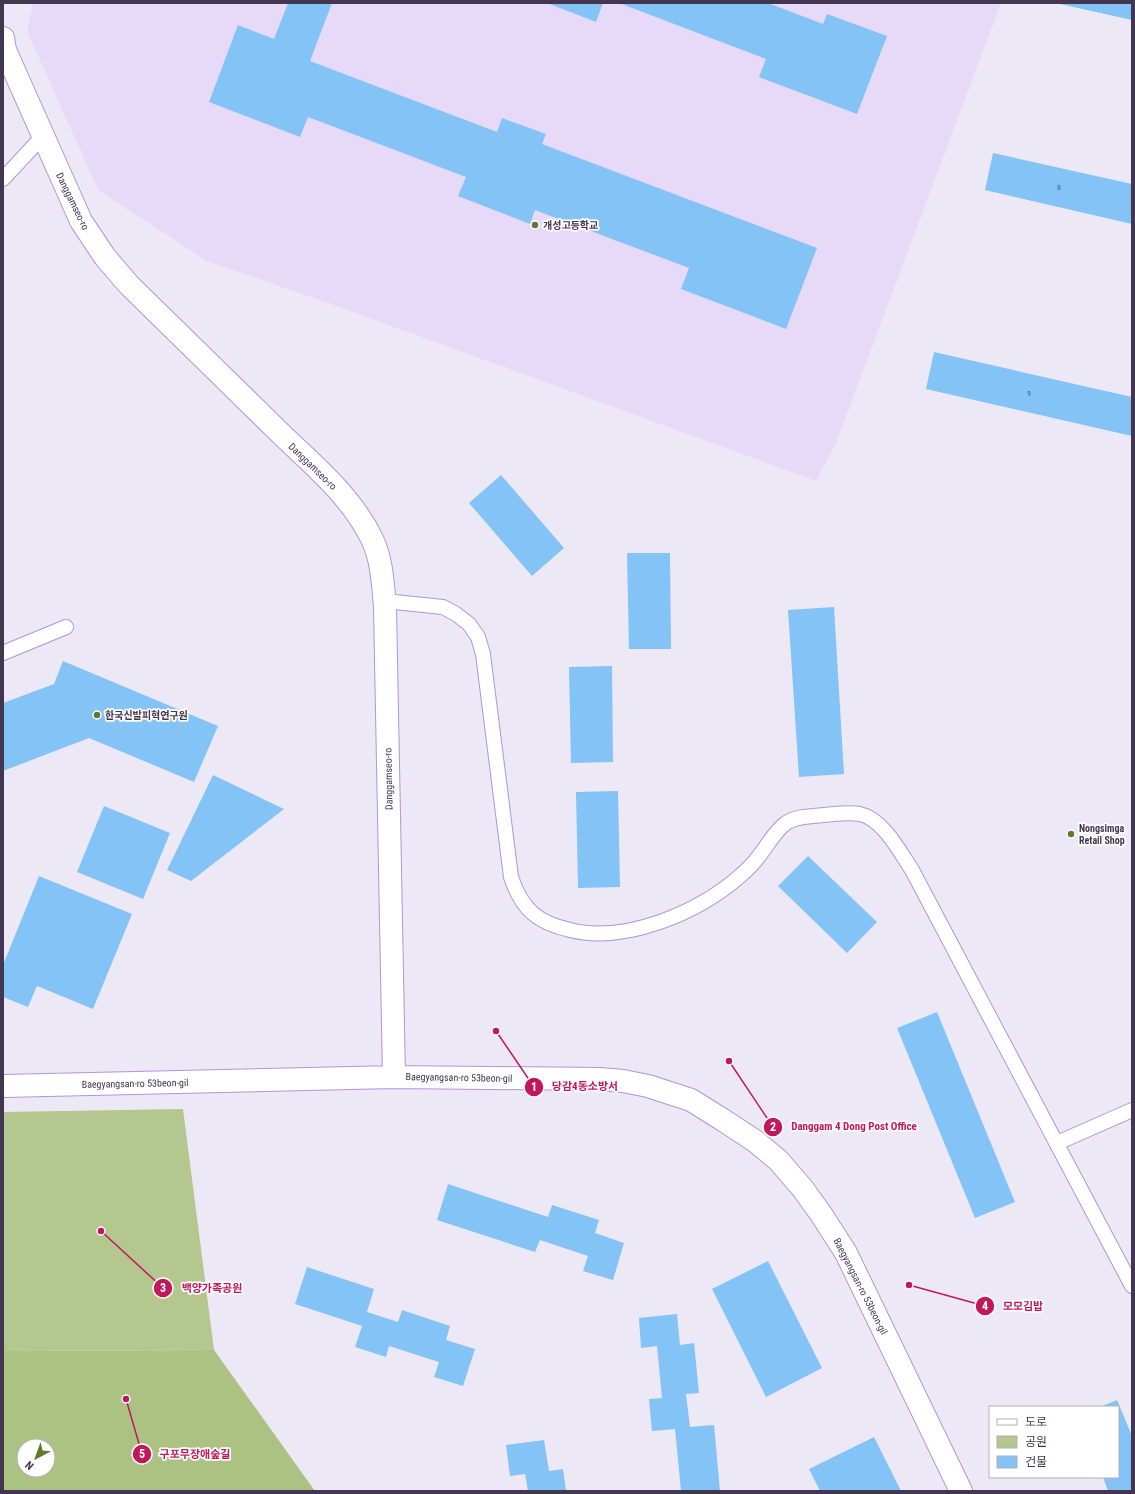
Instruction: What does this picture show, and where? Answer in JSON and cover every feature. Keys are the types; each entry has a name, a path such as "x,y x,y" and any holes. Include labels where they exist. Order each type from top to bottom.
{"street":[{"name":"Danggamseo-ro","path":"3,38 5,50 81,221 104,257 129,285 282,435 328,477 357,513 373,542 380,569 385,601 394,1077"},
{"name":"Baegyangsan-ro 53beon-gil","path":"3,1086 394,1077 600,1079 623,1081 648,1086 690,1100 755,1140 778,1160 803,1189 821,1214 846,1253 961,1491"}],"lane":[{"path":"3,179 43,136"},
{"path":"385,601 443,607 456,614 469,624 478,637 484,654 511,877 515,890 524,904 535,915 551,926 588,933 618,932 648,927 693,908 716,895 741,876 759,856 775,833 787,822 804,817 851,813 868,816 878,824 894,841 912,870 1132,1286"},
{"path":"3,653 66,627"},
{"path":"1057,1143 1132,1110"}],"shaded area":[{"name":"개성고등학교","path":"33,3 1001,3 836,443 816,481 342,308 207,261 98,190 27,31"}],"green space":[{"path":"183,1109 214,1350 3,1351 3,1112"},
{"path":"214,1350 315,1491 3,1491 3,1351"}],"building":[{"path":"288,3 332,3 310,61 497,132 502,118 546,134 542,144 817,248 786,329 681,289 689,268 535,210 530,224 458,196 466,177 308,117 300,137 209,102 238,25 274,39"},
{"path":"547,3 603,3 596,22"},
{"path":"619,3 768,3 823,24 827,14 887,36 857,114 759,77 766,59"},
{"path":"1132,3 1132,20 1060,4"},
{"path":"993,153 1132,184 1132,224 985,190"},
{"path":"934,352 1132,397 1132,436 926,389"},
{"path":"501,475 564,548 532,576 469,503"},
{"path":"627,553 670,553 671,649 629,649"},
{"path":"834,607 844,774 799,777 788,610"},
{"name":"한국신발피혁연구원","path":"63,661 218,726 194,782 89,738 3,771 3,703 54,684"},
{"path":"612,666 613,762 571,763 569,667"},
{"path":"213,775 284,809 191,881 167,870"},
{"path":"618,791 620,887 578,888 576,792"},
{"path":"104,806 170,833 143,899 77,872"},
{"path":"808,856 877,922 847,953 778,886"},
{"path":"39,876 132,914 93,1009 37,986 28,1007 3,997 3,965"},
{"path":"937,1012 1015,1202 975,1218 897,1028"},
{"path":"448,1184 548,1217 552,1205 599,1220 595,1233 624,1243 613,1280 583,1271 588,1256 540,1240 535,1252 437,1220"},
{"path":"768,1261 822,1368 766,1397 712,1289"},
{"path":"307,1267 374,1289 367,1312 398,1322 402,1310 450,1326 446,1340 475,1349 463,1386 434,1377 439,1362 389,1346 386,1357 355,1347 362,1326 295,1304"},
{"path":"677,1314 680,1345 694,1343 699,1393 686,1394 690,1427 714,1425 720,1491 681,1491 675,1429 652,1431 649,1399 662,1398 657,1346 641,1348 639,1318"},
{"path":"1117,1400 1132,1436 1132,1491 1108,1491 1103,1478 1119,1478 1119,1406 1102,1406"},
{"path":"874,1437 901,1491 820,1491 809,1469"},
{"path":"544,1440 549,1471 563,1469 566,1491 528,1491 525,1474 510,1476 506,1445"}],"place":[{"name":"개성고등학교","path":"535,225"},
{"name":"한국신발피혁연구원","path":"97,715"},
{"name":"Nongsimga Retail Shop","path":"1071,834"},
{"name":"당감4동소방서","path":"496,1031"},
{"name":"Danggam 4 Dong Post Office","path":"729,1061"},
{"name":"백양가족공원","path":"101,1231"},
{"name":"모모김밥","path":"909,1285"},
{"name":"구포무장애숲길","path":"126,1399"}]}
